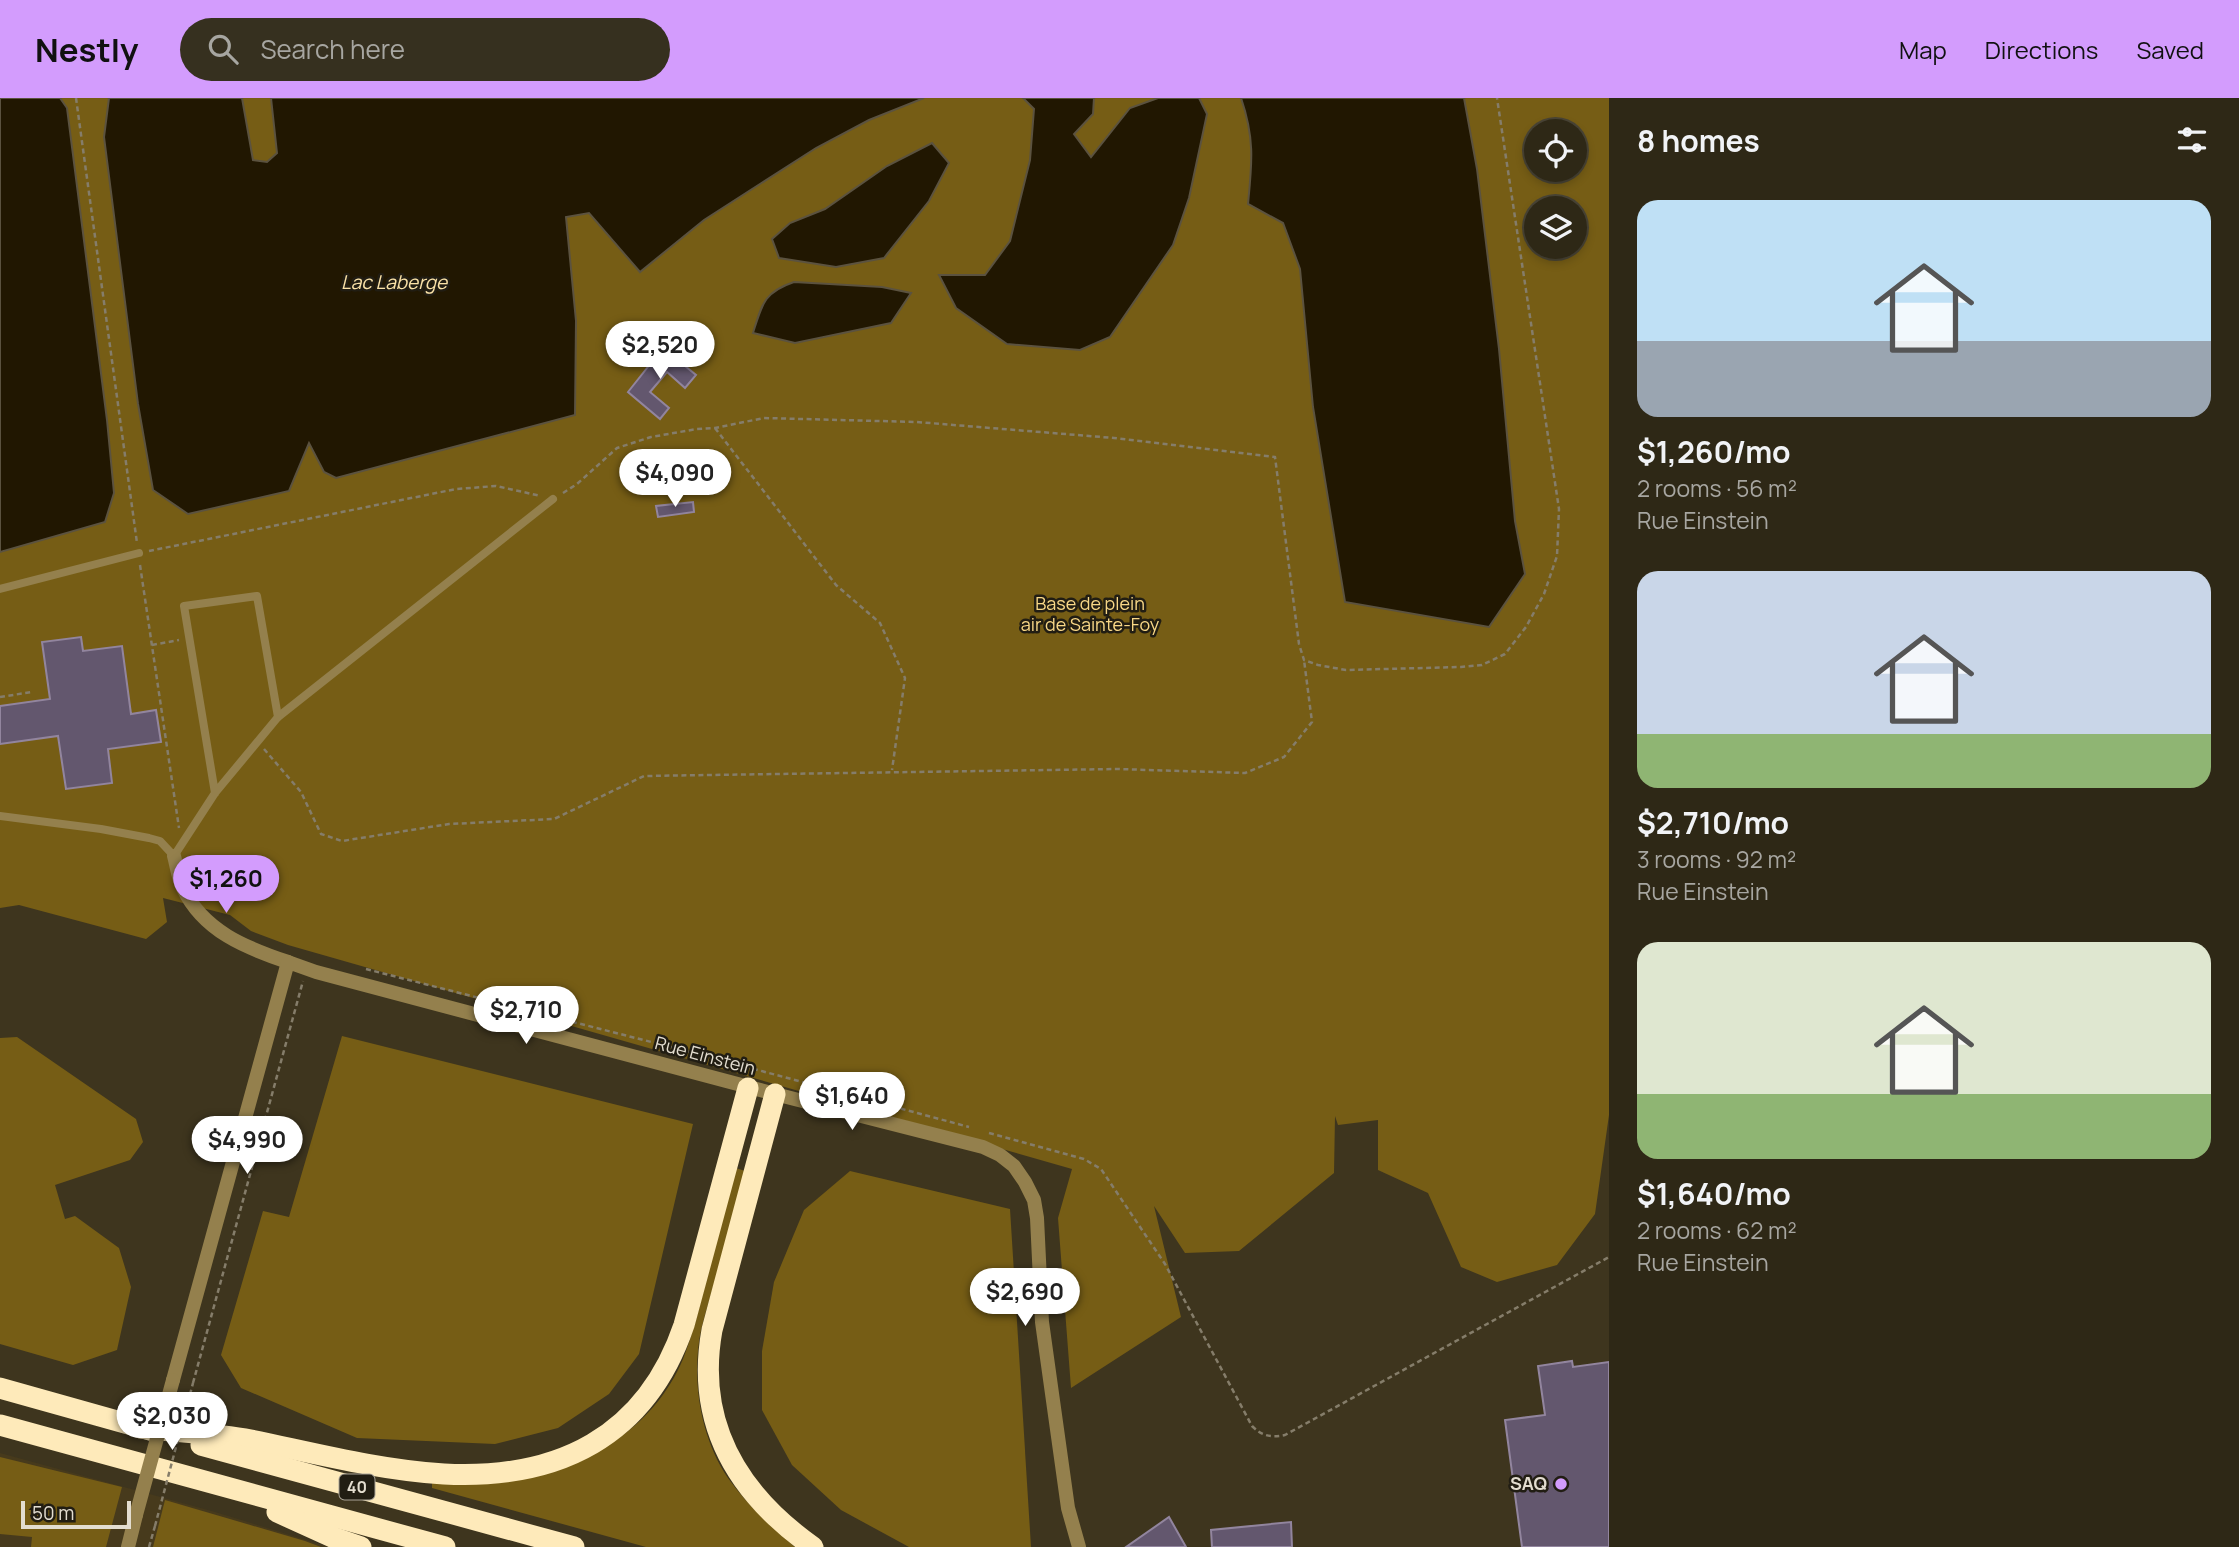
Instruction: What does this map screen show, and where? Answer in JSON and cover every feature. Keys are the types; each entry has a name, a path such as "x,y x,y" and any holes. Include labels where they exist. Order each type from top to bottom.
{"highway":[{"path":"140,1428 247,1439 397,1468 464,1474 487,1474 532,1467 571,1454 601,1439 639,1408 657,1385 672,1358 684,1325 748,1088"},
{"path":"775,1094 714,1322 708,1358 710,1403 719,1435 744,1482 769,1511 813,1547"},
{"name":"40","path":"0,1388 574,1547"},
{"name":"40","path":"0,1425 445,1547"},
{"path":"217,1485 332,1537 361,1547"}],"street":[{"name":"Rue Einstein","path":"174,856 182,885 203,918 242,945 288,962 748,1088 983,1147 1000,1155 1020,1173 1034,1200 1042,1322 1068,1508 1079,1547"},
{"path":"128,1547 288,962"}],"lane":[{"path":"0,816 149,838 160,841 174,856 215,793 278,717 553,499"},
{"path":"0,589 139,553"},
{"path":"215,793 184,606 257,596 278,717"}],"path":[{"path":"76,98 179,827 174,856"},
{"path":"1304,660 1346,670 1482,664 1505,654 1526,627 1544,594 1558,556 1559,509 1497,98"},
{"path":"139,553 456,489 496,486 553,499 577,484 617,448 652,437 764,418 917,422 1114,438 1275,457 1298,644 1304,660 1312,722 1284,758 1245,773 1117,769 644,776 554,819 449,824 342,841 321,834 301,792 257,741"},
{"path":"715,428 836,585 880,623 905,678 892,771"},
{"path":"152,645 190,639"},
{"path":"0,697 32,692"},
{"path":"359,967 969,1127"},
{"path":"149,1547 298,995"},
{"path":"982,1131 1084,1159 1101,1169 1166,1265 1252,1426 1269,1437 1285,1435 1609,1257"}],"shaded area":[{"path":"0,1453 215,1512 329,1547 0,1547"}],"green space":[{"name":"Base de plein air de Sainte-Foy","path":"0,98 1609,98 1609,1115 1595,1214 1557,1265 1497,1282 1461,1267 1428,1193 1378,1170 1378,1120 1338,1125 1335,1116 1334,1173 1239,1251 1185,1253 1154,1206 1181,1317 1071,1388 1058,1218 1072,1169 288,945 251,931 230,915 163,898 167,922 146,939 19,905 0,908"},
{"path":"342,1036 693,1124 639,1354 609,1394 558,1428 495,1444 357,1438 241,1388 221,1355 263,1211 289,1217"},
{"path":"17,1037 136,1119 143,1142 130,1160 55,1185 65,1219 75,1216 119,1248 131,1287 117,1350 73,1365 0,1344 0,1038"},
{"path":"736,1168 745,1171 698,1348 700,1407 718,1462 728,1478 751,1506 795,1547 646,1547 432,1488 432,1481 502,1483 565,1467 614,1442 654,1406 670,1384 687,1350"},
{"path":"850,1171 1010,1209 1031,1547 909,1547 841,1510 792,1465 762,1410 762,1351 774,1282 804,1210"},
{"path":"0,1457 122,1487 106,1547 31,1547 32,1537 0,1534"},
{"path":"165,1500 305,1541 321,1547 153,1547"}],"water":[{"path":"0,98 60,98 67,108 114,493 105,522 0,552"},
{"name":"Lac Laberge","path":"109,98 242,98 253,160 267,162 277,153 271,98 924,98 869,120 816,148 704,220 640,272 589,213 566,217 576,321 575,415 336,478 324,472 309,443 289,491 188,514 153,490 138,404 104,137"},
{"path":"1023,98 1094,98 1093,114 1074,134 1091,157 1130,108 1158,98 1199,98 1207,114 1189,198 1173,245 1110,337 1080,350 1007,344 956,308 939,275 985,275 1010,241 1030,160 1034,109"},
{"path":"1241,98 1464,98 1477,169 1499,349 1515,521 1525,574 1489,627 1345,602 1313,407 1300,269 1283,223 1248,204 1251,151 1249,126"},
{"path":"932,143 949,163 929,201 884,258 836,267 779,258 772,239 790,223 825,209 887,166"},
{"path":"794,282 882,287 911,293 891,323 795,343 753,333 759,314 770,295"}],"building":[{"path":"663,348 696,375 685,388 667,372 650,392 669,408 660,419 628,392"},
{"path":"693,502 694,512 658,517 656,506"},
{"path":"81,637 83,651 122,646 131,714 156,710 161,742 108,749 112,783 66,789 58,736 0,744 0,706 50,699 42,642"},
{"name":"SAQ","path":"1572,1361 1573,1367 1609,1362 1609,1547 1522,1547 1505,1420 1545,1415 1538,1366"},
{"path":"1169,1517 1186,1547 1126,1547"},
{"path":"1291,1522 1292,1547 1212,1547 1211,1530"}],"place":[{"name":"SAQ","path":"1561,1484"}]}
